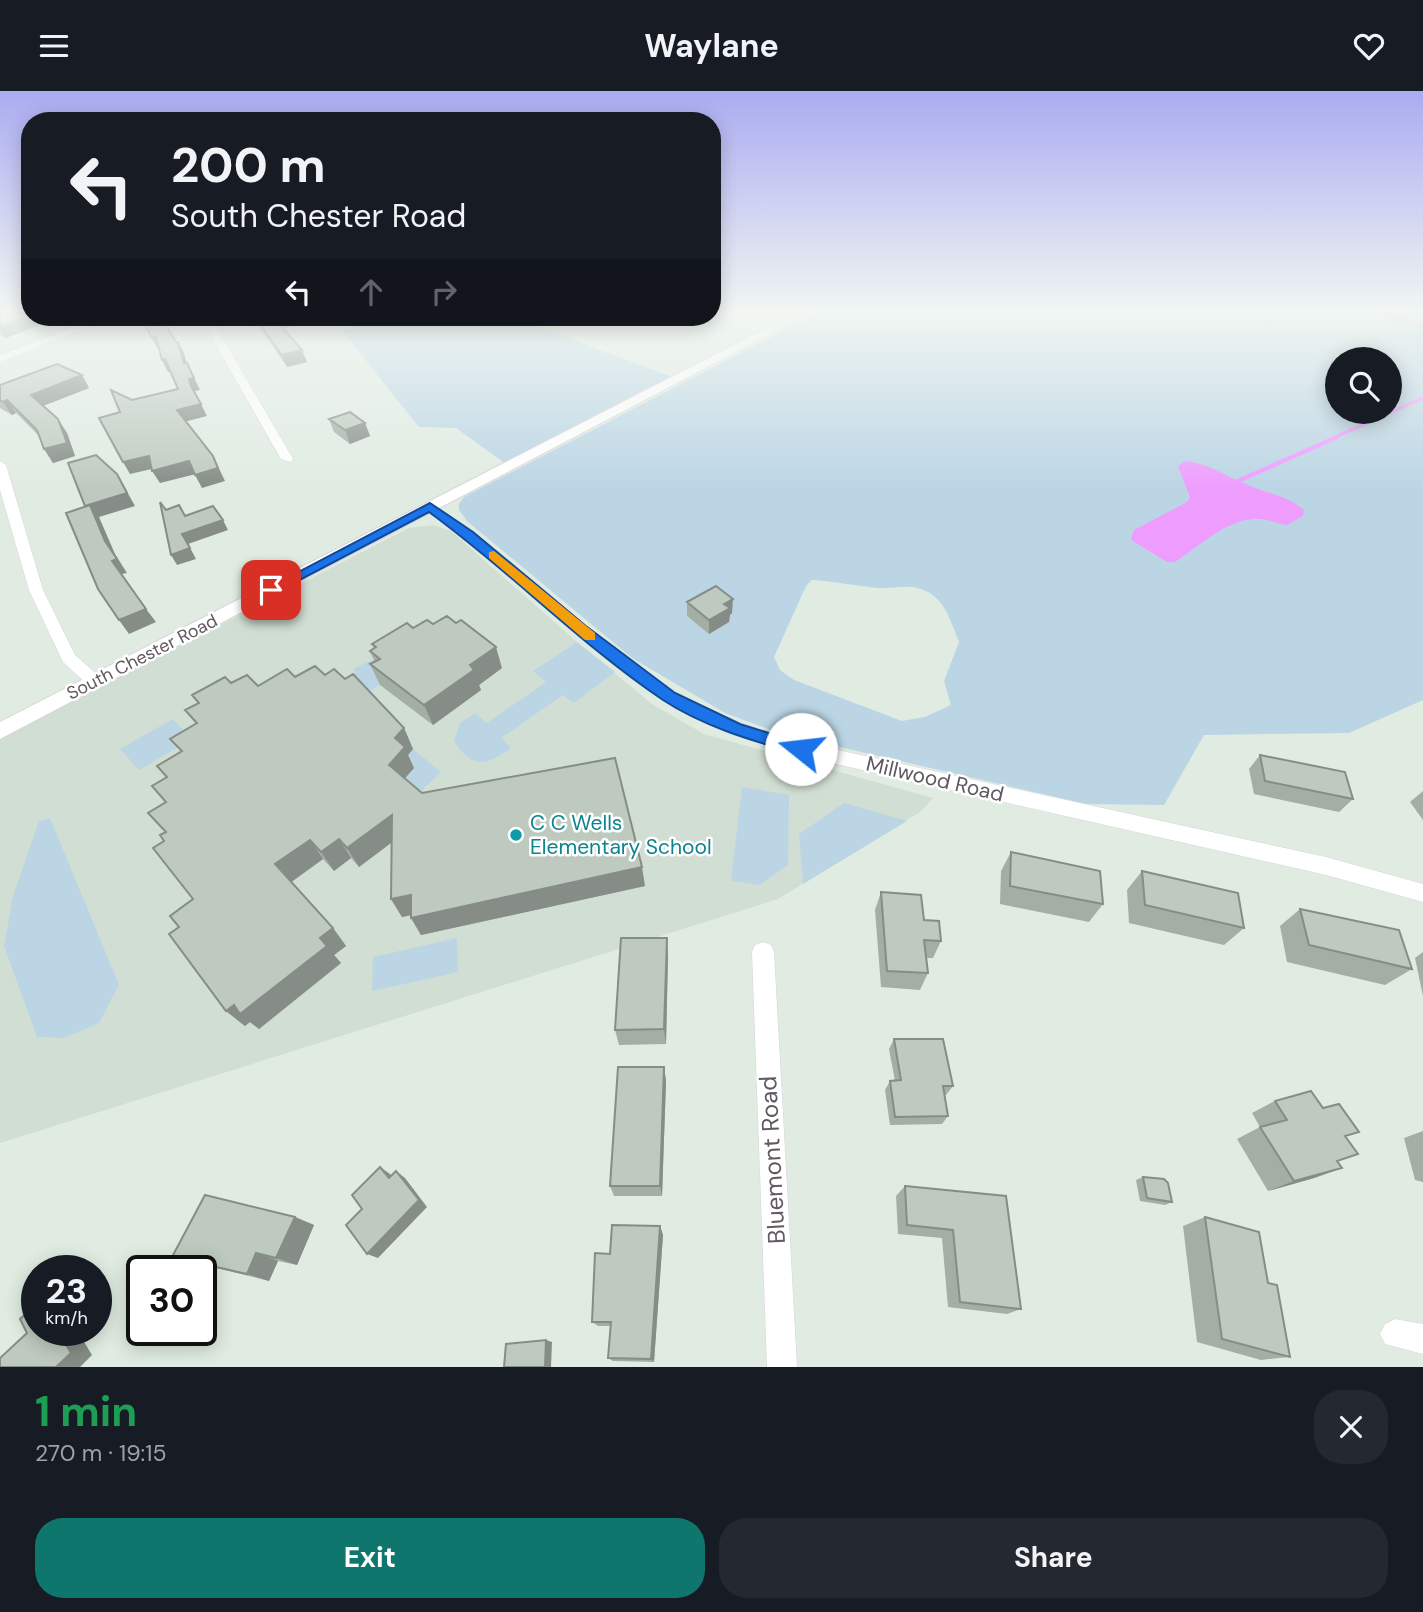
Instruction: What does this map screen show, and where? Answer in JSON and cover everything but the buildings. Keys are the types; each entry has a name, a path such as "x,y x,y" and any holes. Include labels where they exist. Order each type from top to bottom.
{"street":[{"path":"236,372 287,459"},
{"name":"South Chester Road","path":"0,731 691,372"},
{"path":"0,465 36,590 69,659 95,682"},
{"name":"Millwood Road","path":"430,506 469,534 643,679 696,712 734,729 801,749 1326,866 1423,893"},
{"name":"Bluemont Road","path":"763,952 782,1367"}],"shaded area":[{"path":"375,372 658,372 675,378 506,464 456,428 419,427"},
{"path":"705,372 1325,372 1325,424 1402,424 1402,372 1423,372 1423,700 1349,733 1204,735 1164,805 1086,804 779,733 725,713 632,658 467,521 459,510 459,504 464,497","holes":["812,580 878,588 912,587 926,591 945,609 959,642 944,681 951,705 925,717 902,721 794,680 780,670 774,657 806,586"]},
{"path":"1185,461 1210,467 1291,501 1304,510 1303,516 1287,525 1261,519 1232,524 1175,562 1167,562 1131,540 1134,530 1187,502 1190,497 1178,466"},
{"name":"C C Wells Elementary School","path":"433,525 451,531 652,704 704,734 933,798 920,812 778,899 0,1143 0,738 409,528"},
{"path":"387,639 389,679 366,693 352,674 356,672 353,669 374,659 370,655 374,652 371,649"},
{"path":"577,642 615,672 574,703 563,695 501,738 511,748 494,758 480,762 461,750 454,741 460,723 475,713 487,723 546,682 533,671"},
{"path":"173,719 192,739 139,770 120,749"},
{"path":"413,749 441,772 399,812 402,771"},
{"path":"742,787 789,795 788,865 760,885 731,881"},
{"path":"844,803 907,821 803,884 799,834"},
{"path":"50,818 119,985 99,1023 64,1038 37,1037 4,946 13,896 39,821"},
{"path":"457,938 458,972 372,991 373,957"}],"waterway":[{"path":"1333,438 1423,398"},
{"path":"1238,481 1337,437"}],"slow traffic":[{"path":"494,555 590,637"}],"place":[{"name":"C C Wells Elementary School","path":"516,835"}],"route":[{"path":"271,590 430,506 469,534 581,630 670,697 734,729 801,749"}]}
